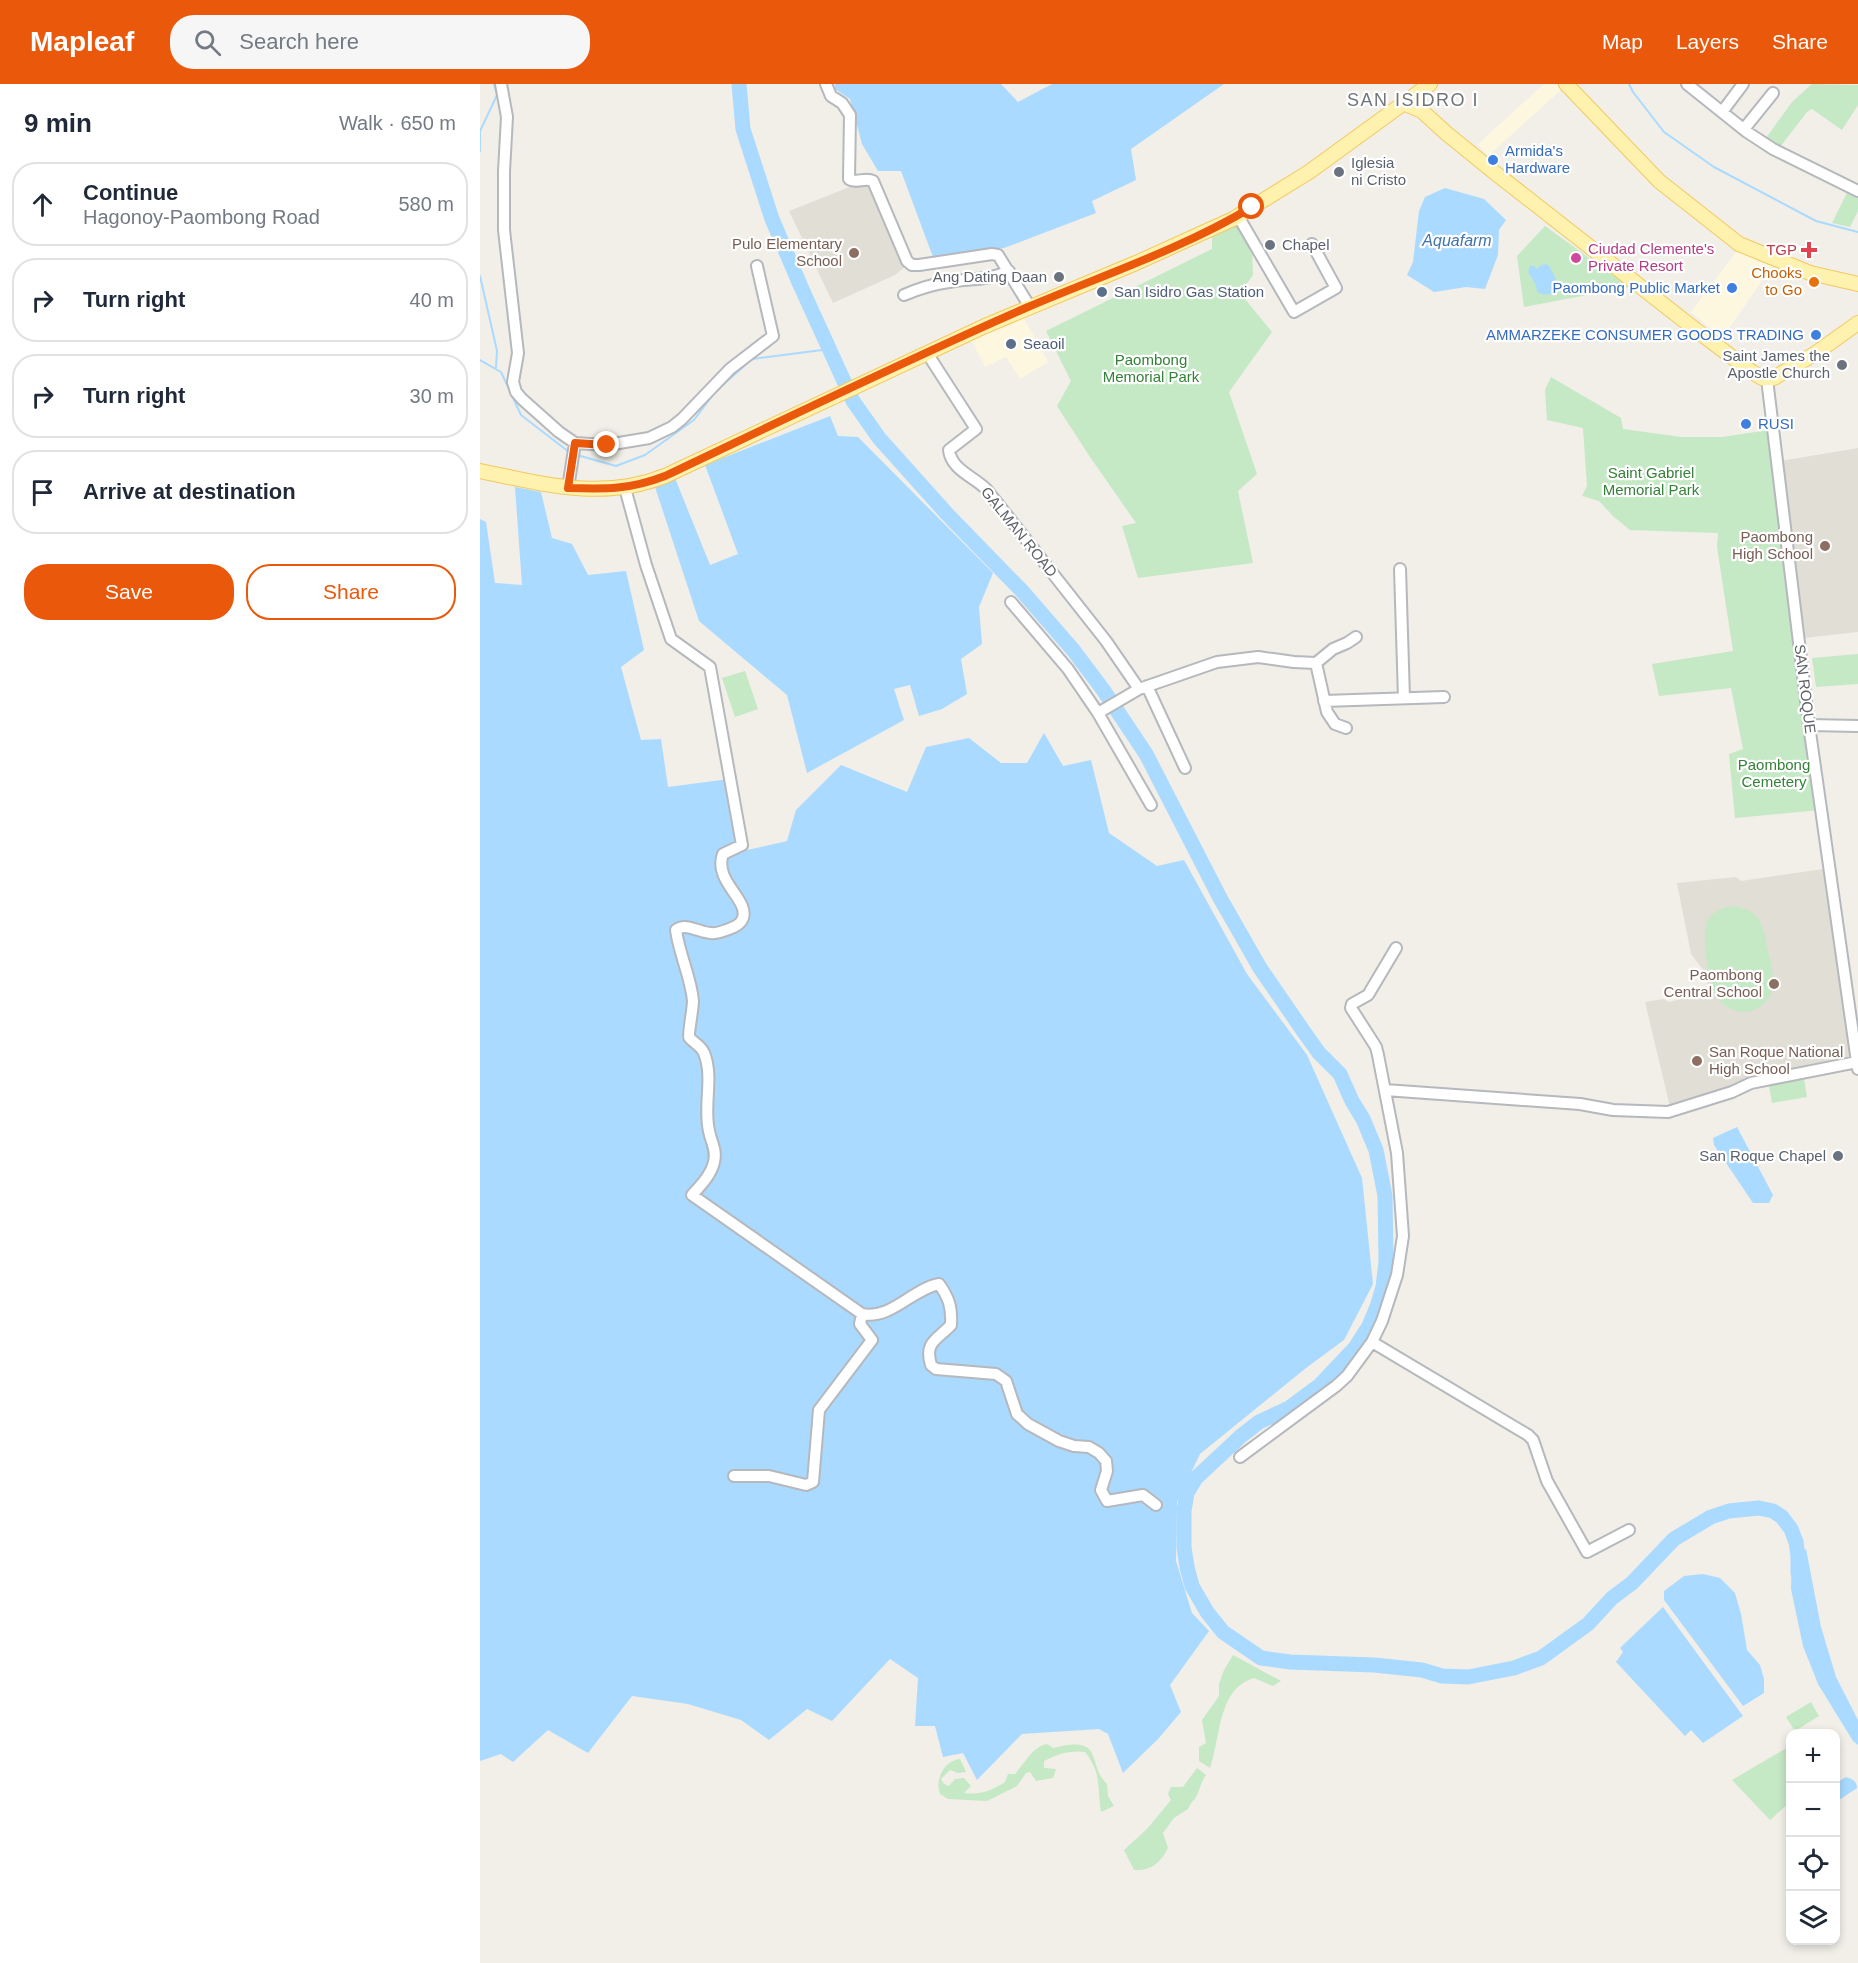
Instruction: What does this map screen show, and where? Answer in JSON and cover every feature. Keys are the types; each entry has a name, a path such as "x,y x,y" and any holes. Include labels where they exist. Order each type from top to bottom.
{"main road":[{"path":"480,471 568,488 625,488 665,476 927,353 1136,263 1238,216 1309,172 1430,84"},
{"path":"1566,84 1659,181 1739,244 1810,273 1858,284"},
{"path":"1416,93 1422,111"},
{"path":"1403,103 1422,111 1494,172 1752,372 1767,379 1774,378 1858,323"}],"street":[{"path":"501,84 507,124 504,230 518,353 513,382 516,392 559,432 573,452 568,488"},
{"path":"826,84 831,96 842,103 850,115 849,179 873,181 907,261 912,265 919,265 998,255 1030,307"},
{"path":"1687,84 1773,149 1858,191"},
{"path":"1722,112 1743,84"},
{"path":"1744,129 1773,93"},
{"path":"1238,216 1294,312 1336,288 1312,244"},
{"path":"573,452 594,445 624,444 649,438 672,427 730,369 772,338 757,267"},
{"path":"904,295 921,288 948,282 995,278 1009,271"},
{"name":"GALMAN ROAD","path":"927,353 976,429 949,450 950,456 961,471 987,490 1143,688"},
{"name":"SAN ROQUE","path":"1767,379 1809,725 1857,1066"},
{"path":"625,488 646,565 672,639 710,667 742,845 723,854 721,859 724,877 743,908 743,917 737,926 720,933 685,927 675,930 693,999 689,1037 700,1045 707,1061 707,1118 716,1154 712,1169 692,1195 862,1314 880,1315 926,1287 939,1284 950,1300 951,1325 930,1344 928,1350 931,1365 936,1369 996,1374 1006,1381 1017,1414 1028,1424 1059,1441 1074,1446 1089,1447 1106,1461 1107,1471 1101,1490 1107,1501 1143,1495 1156,1504"},
{"path":"1400,569 1404,698"},
{"path":"1011,602 1102,711 1151,805"},
{"path":"1102,711 1143,688 1217,662 1258,657 1316,663 1333,649 1356,637"},
{"path":"1316,663 1327,712 1335,724 1346,728"},
{"path":"1143,688 1185,768"},
{"path":"1324,701 1444,697"},
{"path":"1809,725 1858,726"},
{"path":"1240,1456 1347,1376 1372,1342 1395,1283 1403,1236 1397,1153 1376,1047 1351,1008 1352,1004 1368,995 1396,948"},
{"path":"1385,1090 1480,1095 1580,1104 1613,1110 1668,1112 1732,1092 1750,1083 1857,1066"},
{"path":"734,1476 769,1476 806,1485 813,1482 819,1410 872,1340 861,1328 862,1314"},
{"path":"1372,1342 1528,1435 1533,1440 1547,1480 1587,1552 1629,1530"}],"shaded area":[{"path":"1544,84 1557,84 1562,89 1488,156 1478,144"},
{"name":"Pulo Elementary School","path":"862,182 869,182 906,266 895,275 833,303 789,211"},
{"name":"Paombong Public Market","path":"1739,248 1773,265 1722,338 1691,312"},
{"path":"1022,315 1048,362 1020,379 1006,357 985,367 971,339"},
{"name":"Paombong High School","path":"1858,448 1858,632 1804,638 1780,461"},
{"name":"Paombong Central School","path":"1823,869 1852,1061 1753,1080 1745,1078 1733,1089 1670,1107 1645,1002 1663,999 1669,1002 1711,996 1704,971 1691,954 1677,883 1736,877 1741,881"}],"green space":[{"path":"1812,84 1858,85 1858,105 1842,130 1812,109 1807,112 1780,147 1766,138 1792,102"},
{"path":"1847,193 1858,198 1858,211 1850,227 1832,223"},
{"name":"Paombong Memorial Park","path":"1239,224 1252,248 1253,275 1240,293 1272,332 1229,392 1257,474 1238,491 1253,563 1138,578 1122,526 1136,523 1057,406 1071,381 1046,331 1212,249 1212,237"},
{"path":"1545,226 1629,287 1524,307 1517,256"},
{"path":"1551,377 1621,418 1623,429 1681,437 1722,437 1769,430 1774,487 1819,810 1735,818 1729,754 1743,749 1731,688 1659,696 1652,664 1733,651 1717,547 1718,533 1630,530 1599,501 1582,496 1587,486 1583,428 1547,420 1545,390"},
{"path":"1858,654 1858,684 1816,687 1812,658"},
{"path":"745,671 758,709 735,717 722,678"},
{"path":"1733,906 1750,911 1760,921 1772,971 1773,986 1767,1000 1755,1010 1742,1012 1723,1004 1715,994 1705,944 1706,924 1709,918 1714,913"},
{"path":"1804,1079 1807,1097 1772,1103 1769,1085"},
{"path":"1233,1655 1281,1681 1273,1686 1254,1678 1233,1692 1222,1716 1210,1768 1199,1761 1199,1747 1206,1743 1202,1720 1219,1696 1219,1684"},
{"path":"1811,1702 1819,1716 1798,1729 1794,1729 1786,1717"},
{"path":"1047,1744 1053,1748 1081,1745 1088,1748 1107,1784 1108,1796 1114,1806 1101,1812 1098,1780 1094,1767 1085,1752 1064,1753 1044,1761 1044,1768 1056,1769 1053,1778 1036,1781 1030,1772 1026,1773 1017,1786 987,1801 948,1799 940,1794 940,1777 949,1763 960,1759 966,1772 958,1773 950,1770 941,1779 944,1784 949,1786 955,1779 964,1778 971,1786 964,1793 981,1793 1005,1782 1008,1774 1015,1774 1037,1748"},
{"path":"1786,1748 1786,1806 1770,1820 1732,1780"},
{"path":"1197,1768 1206,1775 1188,1809 1174,1818 1163,1833 1168,1848 1165,1853 1151,1867 1134,1870 1124,1850 1147,1829 1171,1800 1168,1794 1171,1787 1183,1787"}],"water":[{"path":"835,84 1001,84 1018,102 1052,84 1224,84 1131,149 1136,180 1092,201 1096,213 1004,248 933,257 901,171 878,171 862,144 850,99 835,89"},
{"name":"Aquafarm","path":"1445,188 1484,199 1506,220 1499,230 1498,255 1485,289 1466,287 1434,292 1407,275 1413,262 1419,211 1425,197"},
{"path":"1546,264 1559,285 1547,295 1537,292 1536,285 1528,272 1530,266 1537,269"},
{"path":"830,416 838,436 858,437 993,573 979,607 982,644 961,659 967,694 942,709 919,716 910,685 894,689 904,720 807,773 787,695 699,621 655,487 675,478 710,565 738,554 705,465"},
{"path":"515,487 541,492 552,538 572,544 588,575 626,571 644,650 621,667 641,740 661,739 668,787 729,779 743,851 787,841 796,810 841,765 907,792 926,747 969,738 1001,763 1027,763 1044,733 1063,766 1091,760 1109,833 1157,866 1184,860 1247,974 1307,1055 1362,1178 1373,1284 1344,1340 1200,1454 1177,1502 1176,1561 1192,1613 1209,1631 1170,1685 1181,1712 1158,1739 1123,1773 1108,1734 1099,1729 1022,1734 977,1780 963,1753 943,1757 935,1726 915,1726 918,1678 890,1659 832,1721 807,1709 769,1740 741,1720 688,1704 632,1696 588,1753 548,1730 513,1762 501,1754 480,1761 480,519 486,522 495,583 522,585"},
{"path":"1737,1127 1773,1195 1769,1203 1753,1203 1714,1145 1713,1138"},
{"path":"1806,1549 1821,1627 1836,1677 1858,1720 1858,1745 1853,1741 1818,1684 1803,1646 1791,1589 1792,1556"},
{"path":"1703,1574 1720,1578 1735,1593 1747,1650 1760,1665 1764,1679 1764,1693 1743,1706 1664,1600 1664,1591 1684,1576"},
{"path":"1663,1607 1743,1716 1703,1743 1691,1730 1685,1736 1616,1662 1623,1652 1620,1648"},
{"path":"1846,1777 1855,1782 1857,1788 1840,1799 1840,1783"}],"waterway":[{"path":"480,151 480,131 497,95 494,84"},
{"path":"739,84 743,129 772,219 853,401 879,438 948,515 1022,591 1074,651 1104,691 1146,754 1220,898 1260,968 1319,1053 1340,1074 1376,1150 1385,1196 1386,1262 1383,1287 1369,1326 1355,1348 1320,1385 1289,1408 1259,1422 1241,1436 1196,1478 1187,1493 1184,1511 1184,1547 1187,1567 1192,1586 1207,1612 1223,1632 1261,1658 1290,1662 1374,1665 1422,1670 1442,1676 1468,1677 1514,1668 1541,1658 1588,1624 1674,1539 1711,1517 1729,1511 1759,1508 1773,1511 1782,1517 1791,1529 1796,1542 1798,1573"},
{"path":"1629,84 1664,132 1714,167 1816,221 1858,232"},
{"path":"480,276 497,351 496,367"},
{"path":"577,455 616,466 645,455 694,420 715,392 752,359 830,349"},
{"path":"480,360 501,372 521,415 569,452"},
{"path":"1176,1508 1184,1511"}],"place":[{"name":"Armida's Hardware","path":"1493,160"},
{"name":"Iglesia ni Cristo","path":"1339,172"},
{"name":"Chapel","path":"1270,245"},
{"name":"TGP","path":"1809,250"},
{"name":"Pulo Elementary School","path":"854,253"},
{"name":"Ciudad Clemente's Private Resort","path":"1576,258"},
{"name":"Ang Dating Daan","path":"1059,277"},
{"name":"Chooks to Go","path":"1814,282"},
{"name":"Paombong Public Market","path":"1732,288"},
{"name":"San Isidro Gas Station","path":"1102,292"},
{"name":"AMMARZEKE CONSUMER GOODS TRADING","path":"1816,335"},
{"name":"Seaoil","path":"1011,344"},
{"name":"Saint James the Apostle Church","path":"1842,365"},
{"name":"RUSI","path":"1746,424"},
{"name":"Paombong High School","path":"1825,546"},
{"name":"Paombong Central School","path":"1774,984"},
{"name":"San Roque National High School","path":"1697,1061"},
{"name":"San Roque Chapel","path":"1838,1156"}],"district":[{"name":"SAN ISIDRO I","path":"1413,100"}],"route":[{"path":"607,445 575,443 568,488 625,488 665,476 985,326 1136,263 1233,219 1252,207"}],"park label":[{"name":"Saint Gabriel Memorial Park","path":"1651,482"},
{"name":"Paombong Cemetery","path":"1774,774"}]}
